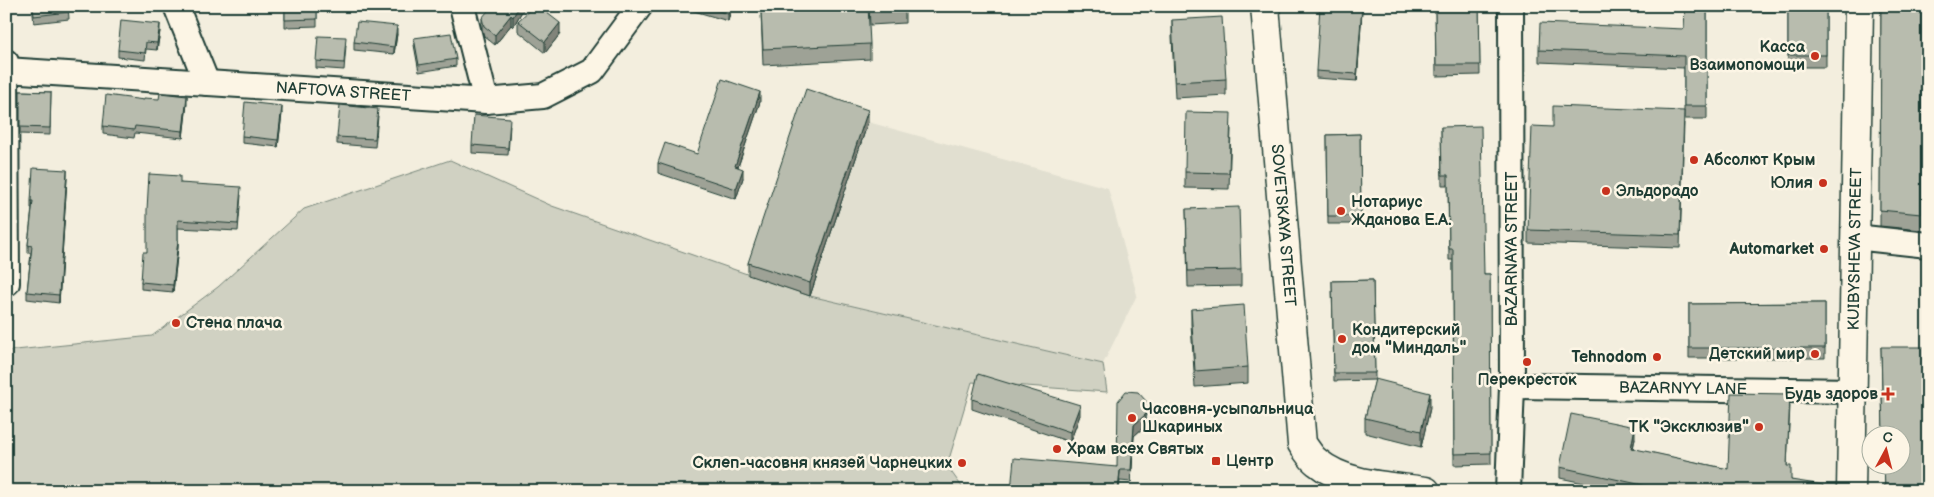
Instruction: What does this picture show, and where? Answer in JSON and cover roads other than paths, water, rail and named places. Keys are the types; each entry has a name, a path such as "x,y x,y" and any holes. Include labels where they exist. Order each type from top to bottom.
{"street":[{"path":"176,6 207,83"},
{"path":"462,6 486,101"},
{"name":"NAFTOVA STREET","path":"7,67 207,83 486,101 542,96 592,70 640,6"},
{"name":"SOVETSKAYA STREET","path":"1265,6 1302,444 1315,461 1328,470 1366,483 1426,491"},
{"name":"BAZARNAYA STREET","path":"1508,491 1512,386 1510,6"},
{"name":"KUIBYSHEVA STREET","path":"1851,491 1859,6"},
{"path":"7,67 7,283"},
{"path":"1856,237 1928,245"},
{"name":"BAZARNYY LANE","path":"1512,386 1853,391"}],"place":[{"name":"Касса Взаимопомощи","path":"1815,56"},
{"name":"Абсолют Крым","path":"1694,160"},
{"name":"Юлия","path":"1823,183"},
{"name":"Эльдорадо","path":"1606,191"},
{"name":"Нотариус Жданова Е.А.","path":"1341,211"},
{"name":"Automarket","path":"1824,249"},
{"name":"Стена плача","path":"176,323"},
{"name":"Кондитерский дом \"Миндаль\"","path":"1342,339"},
{"name":"Детский мир","path":"1815,354"},
{"name":"Tehnodom","path":"1657,357"},
{"name":"Перекресток","path":"1527,362"},
{"name":"Будь здоров","path":"1888,394"},
{"name":"Часовня-усыпальница Шкариных","path":"1132,418"},
{"name":"ТК \"Эксклюзив\"","path":"1759,427"},
{"name":"Храм всех Святых","path":"1057,449"},
{"name":"Центр","path":"1216,461"},
{"name":"Склеп-часовня князей Чарнецких","path":"962,463"}]}
